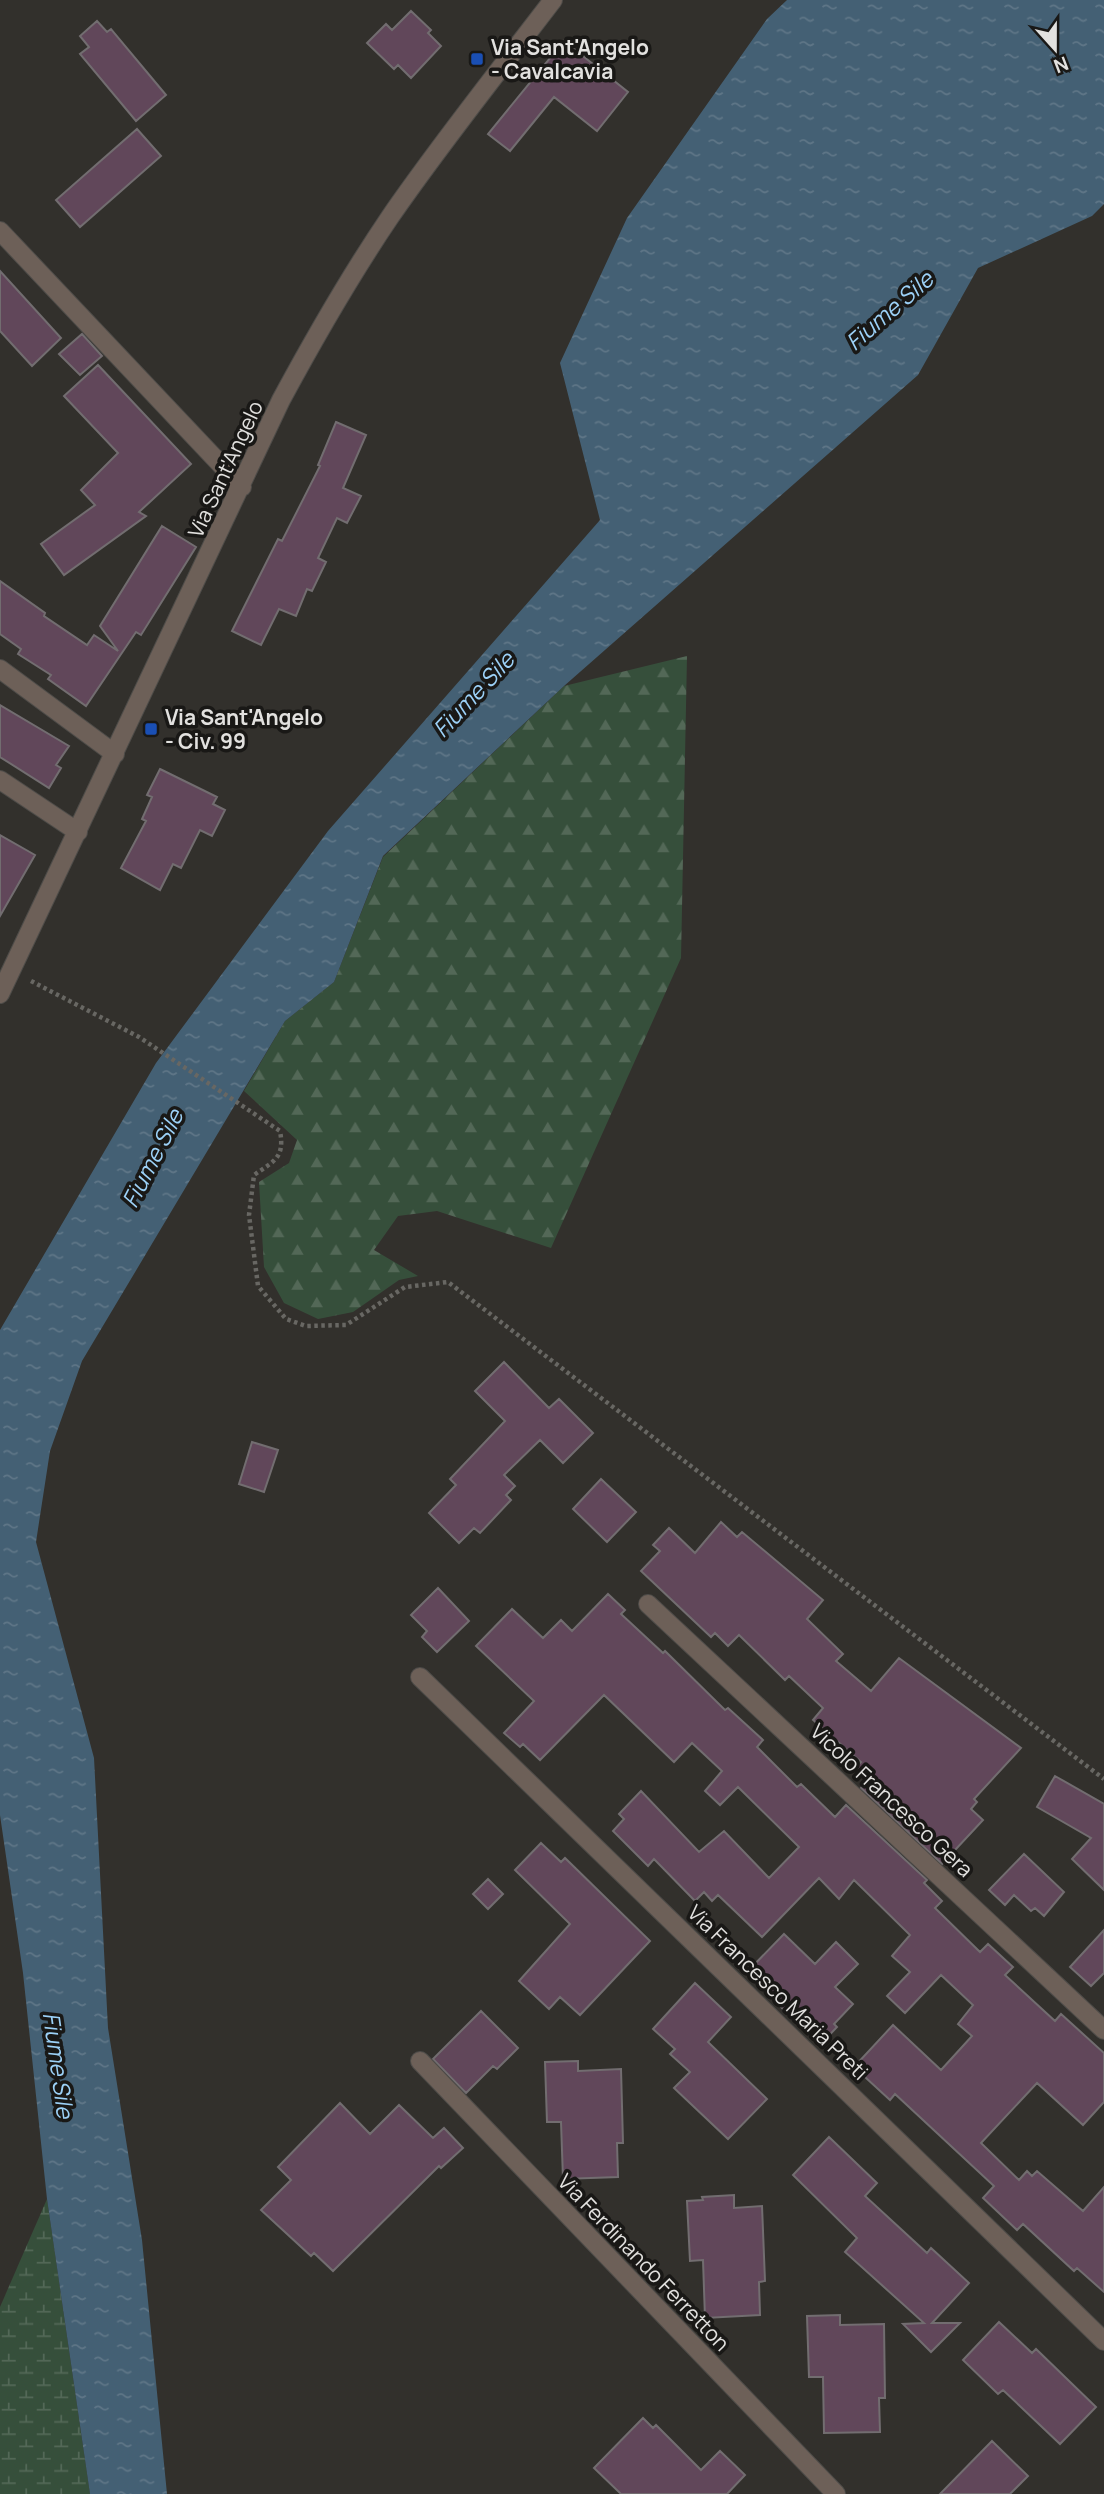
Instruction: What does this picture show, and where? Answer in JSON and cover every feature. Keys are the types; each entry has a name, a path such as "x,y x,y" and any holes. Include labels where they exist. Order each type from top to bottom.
{"street":[{"name":"Via Sant'Angelo","path":"0,994 288,389 328,316 361,262 438,150 553,0"},
{"path":"0,231 242,487"},
{"path":"0,669 115,754"},
{"path":"0,780 78,832"},
{"name":"Vicolo Francesco Gera","path":"648,1604 1104,2030"},
{"name":"Via Francesco Maria Preti","path":"420,1677 1104,2341"},
{"name":"Via Ferdinando Ferretton","path":"419,2061 836,2494"}],"path":[{"path":"11,971 139,1037 280,1131 282,1145 279,1158 254,1175 248,1214 258,1286 286,1319 306,1326 346,1325 405,1287 448,1282 1104,1779"}],"green space":[{"path":"687,656 681,958 551,1248 437,1211 398,1216 374,1250 418,1276 399,1280 353,1312 318,1319 284,1303 264,1267 259,1182 289,1163 297,1140 244,1091 285,1021 334,982 383,857 564,686"},
{"path":"47,2199 90,2494 0,2494 0,2307"}],"water":[{"name":"Fiume Sile","path":"787,0 1104,0 1104,204 1092,216 978,268 918,375 564,686 383,856 334,982 285,1021 82,1361 50,1451 36,1542 94,1758 108,2028 142,2240 167,2494 90,2494 47,2199 23,1973 0,1815 0,1330 156,1063 328,831 600,520 560,363 627,218 767,19"}],"building":[{"path":"411,11 431,30 428,33 441,46 411,78 398,65 394,69 367,43 386,24 392,30"},
{"path":"97,21 107,32 111,29 166,95 136,121 80,54 89,47 80,36"},
{"path":"564,41 628,92 597,131 554,97 510,151 488,134"},
{"path":"137,129 161,156 80,227 56,200"},
{"path":"0,271 61,338 32,366 0,331"},
{"path":"82,334 102,356 80,375 59,354"},
{"path":"98,365 191,464 139,512 146,516 64,575 41,544 95,505 81,490 118,453 64,396"},
{"path":"336,422 366,435 343,488 361,496 347,523 337,518 318,558 326,562 312,591 307,589 296,616 279,609 261,645 232,631 278,539 282,541 320,466 318,465"},
{"path":"162,526 196,547 141,635 136,632 86,706 48,679 51,675 18,654 21,649 0,634 0,581 45,613 44,616 87,645 94,635 118,651 100,626"},
{"path":"0,705 69,746 56,765 61,768 49,788 0,757"},
{"path":"160,769 217,797 213,804 225,810 212,836 200,830 181,868 173,864 160,890 121,868 146,821 142,819 152,797 147,795"},
{"path":"0,835 35,855 0,916"},
{"path":"504,1362 549,1408 559,1399 593,1433 563,1463 540,1440 504,1475 515,1486 506,1495 511,1500 480,1533 474,1528 459,1543 429,1513 456,1485 450,1479 505,1421 475,1391"},
{"path":"252,1442 278,1450 264,1492 239,1484"},
{"path":"601,1479 636,1512 607,1542 573,1509"},
{"path":"721,1522 737,1537 742,1532 823,1600 807,1619 843,1654 836,1661 871,1691 899,1658 1021,1748 974,1799 977,1802 971,1809 983,1820 942,1864 861,1788 869,1779 856,1767 861,1762 813,1720 823,1708 789,1676 785,1680 739,1635 728,1646 715,1633 711,1637 641,1571 660,1551 653,1545 669,1528 695,1553"},
{"path":"438,1588 469,1621 437,1652 422,1637 427,1631 411,1615"},
{"path":"608,1594 625,1610 621,1614 663,1653 665,1651 725,1710 728,1708 763,1740 757,1747 797,1787 801,1784 835,1817 846,1805 927,1880 924,1883 942,1901 935,1908 980,1952 988,1944 1013,1967 1005,1975 1055,2021 1061,2014 1104,2053 1104,2102 1083,2125 1037,2083 981,2143 1019,2180 1027,2171 1032,2176 1037,2171 1083,2211 1104,2187 1104,2292 1077,2268 1074,2271 1023,2224 1017,2230 983,2198 994,2186 895,2094 890,2100 854,2067 893,2025 941,2070 972,2036 958,2024 973,2005 941,1975 905,2013 887,1996 910,1972 892,1956 910,1935 854,1880 839,1899 819,1878 762,1937 718,1895 712,1901 704,1892 695,1901 654,1859 648,1866 613,1831 624,1819 619,1814 641,1791 699,1852 724,1831 769,1878 799,1847 738,1787 720,1805 705,1791 722,1771 692,1743 674,1762 604,1695 540,1760 523,1744 520,1747 504,1733 534,1701 476,1646 512,1609 543,1638 561,1620 572,1631"},
{"path":"1055,1776 1104,1804 1104,1890 1072,1859 1091,1838 1037,1807"},
{"path":"541,1843 561,1862 565,1858 650,1941 580,2015 560,1997 549,2009 519,1981 570,1924 515,1870"},
{"path":"1024,1854 1064,1892 1044,1916 1035,1908 1031,1911 1014,1895 1005,1905 989,1890"},
{"path":"488,1879 503,1894 488,1909 473,1894"},
{"path":"1104,1930 1104,1973 1091,1986 1070,1967"},
{"path":"784,1934 815,1964 836,1942 858,1964 835,1987 853,2004 834,2024 837,2027 820,2045 746,1973"},
{"path":"695,1983 731,2017 708,2042 767,2099 728,2139 674,2088 690,2072 670,2054 675,2049 653,2029"},
{"path":"481,2011 518,2048 497,2069 493,2066 466,2093 433,2059"},
{"path":"578,2061 578,2071 621,2069 623,2143 617,2143 618,2177 563,2179 561,2122 547,2122 545,2062"},
{"path":"340,2103 370,2134 399,2105 433,2138 444,2128 463,2148 441,2168 439,2166 333,2271 314,2253 311,2256 261,2210 291,2180 278,2167"},
{"path":"829,2137 877,2183 865,2196 927,2253 931,2248 969,2283 932,2323 960,2323 931,2352 903,2324 924,2323 845,2252 857,2238 793,2175"},
{"path":"734,2195 734,2208 762,2206 765,2281 759,2282 760,2315 705,2318 703,2260 690,2261 687,2201"},
{"path":"840,2315 840,2325 884,2324 885,2398 879,2398 880,2432 824,2433 823,2377 809,2377 807,2316"},
{"path":"999,2322 1032,2353 1036,2349 1096,2407 1060,2444 1003,2390 998,2394 963,2360"},
{"path":"643,2418 653,2428 656,2425 701,2470 720,2451 745,2475 727,2494 621,2494 594,2468"},
{"path":"992,2441 1028,2476 1010,2494 940,2494"}],"place":[{"name":"Via Sant'Angelo - Cavalcavia","path":"477,59"},
{"name":"Via Sant'Angelo - Civ. 99","path":"151,729"}]}
